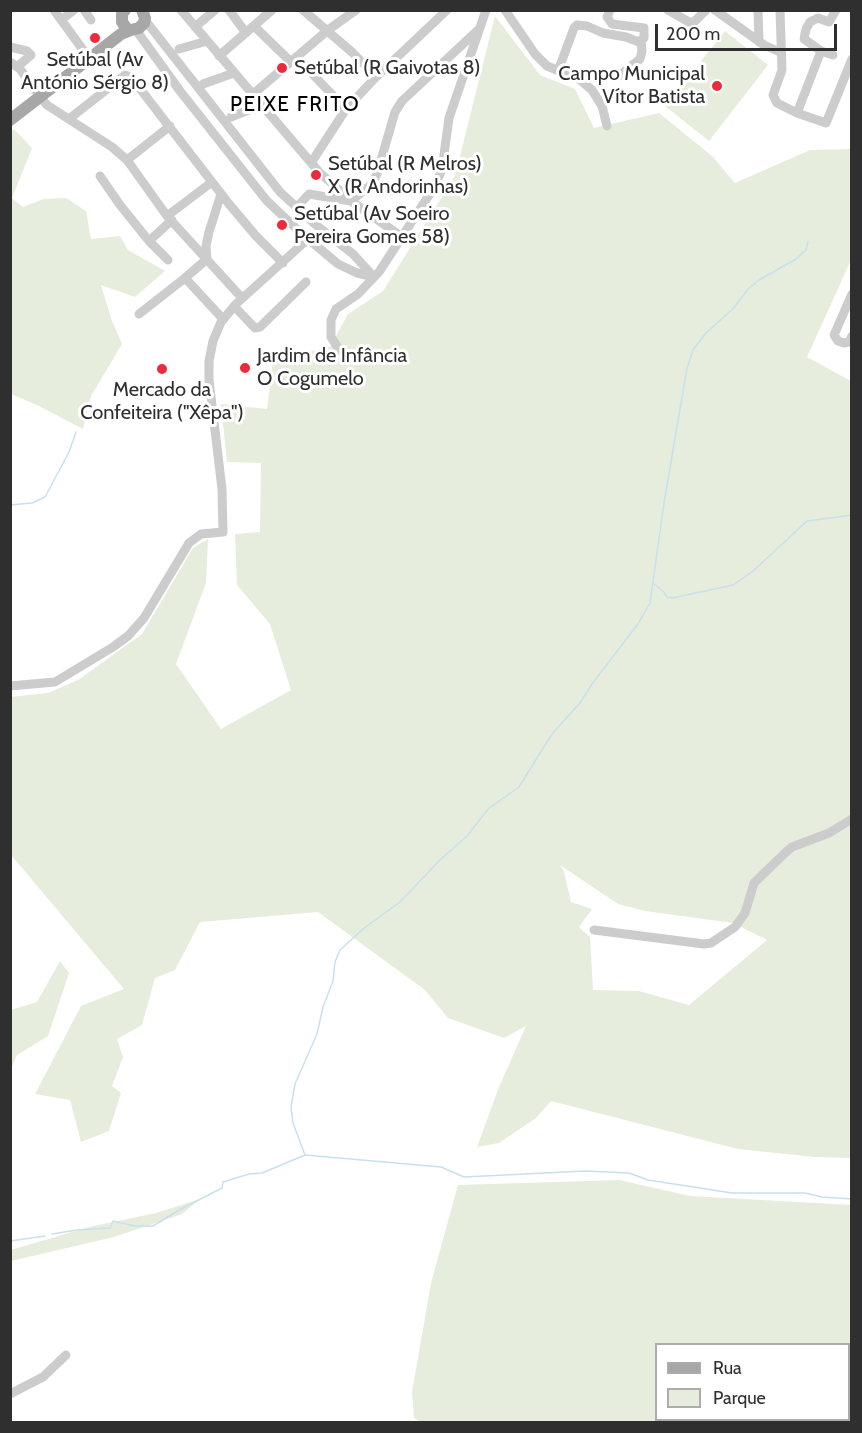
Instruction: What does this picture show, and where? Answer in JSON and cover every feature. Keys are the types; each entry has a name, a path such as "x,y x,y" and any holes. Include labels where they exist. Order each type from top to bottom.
{"main road":[{"path":"125,22 142,26 145,15"},
{"path":"10,120 125,22"},
{"path":"10,111 38,94 125,22"}],"street":[{"path":"54,10 86,54"},
{"path":"61,20 74,10"},
{"path":"84,10 91,20"},
{"path":"181,10 311,163 351,201 402,237"},
{"path":"195,27 215,10"},
{"path":"229,10 246,33"},
{"path":"219,56 272,10"},
{"path":"303,10 328,30 376,77"},
{"path":"252,95 328,30 356,10"},
{"path":"311,163 346,109 376,77 447,10"},
{"path":"340,351 331,337 331,320 336,309 358,294 374,277 435,186 442,169 449,118 486,10"},
{"path":"505,10 535,54 547,66 579,79 592,90 602,106 607,126"},
{"path":"610,10 607,18 612,24 644,28 640,58 619,76"},
{"path":"668,10 689,22 694,22 700,12"},
{"path":"715,10 759,42 780,52"},
{"path":"758,10 759,42"},
{"path":"780,10 782,70 773,95 777,103 796,113 826,123 841,87 844,58 821,51 804,39 806,29 818,14 829,21 836,10"},
{"path":"145,15 257,165 296,208 349,251 374,277"},
{"path":"125,22 260,193 282,216 339,264 357,273 374,277"},
{"path":"558,71 577,25 639,42 641,40"},
{"path":"254,26 346,109"},
{"path":"296,208 309,194 351,201 372,184 380,165 395,112 402,101 480,28"},
{"path":"179,49 207,41"},
{"path":"10,48 27,51 31,55 14,65 47,105 112,147 127,160 170,218 242,298"},
{"path":"456,50 466,50 470,58"},
{"path":"796,113 821,51"},
{"path":"203,84 234,73"},
{"path":"69,119 125,75 130,76 221,194 256,236 283,263"},
{"path":"841,87 852,92"},
{"path":"231,117 261,105"},
{"path":"127,160 170,126"},
{"path":"100,176 148,241 168,260"},
{"path":"148,241 170,218 212,182"},
{"path":"207,259 206,246 209,232 221,194"},
{"path":"10,686 55,682 128,636 144,618 189,543 201,534 223,532 222,489 209,380 213,340 223,319 234,306 308,239 316,235 331,236"},
{"path":"339,264 351,263 353,260 349,251"},
{"path":"139,315 207,259"},
{"path":"186,278 223,319"},
{"path":"234,306 250,324 255,328 260,327 306,282"},
{"path":"852,294 834,335 838,341 844,343 849,342 852,336"},
{"path":"594,930 711,943 735,927 745,913 754,883 784,853 792,847 829,833 852,819"},
{"path":"10,1394 43,1377 66,1355"}],"green space":[{"path":"495,16 540,75 575,89 594,128 659,113 712,156 735,183 810,150 851,149 851,260 807,357 851,381 851,1158 815,1157 738,1149 551,1101 536,1118 499,1143 477,1147 499,1087 526,1026 504,1038 448,1018 425,990 318,912 200,922 175,970 155,978 142,1025 117,1039 123,1057 112,1086 121,1093 109,1131 81,1142 70,1100 35,1094 81,1006 124,989 11,855 10,697 48,693 78,680 142,634 193,548 208,539 206,583 176,664 221,729 291,690 270,624 237,585 235,534 260,532 261,463 227,462 221,404 267,409 273,360 330,347 348,314 383,291 455,176","holes":["560,865 618,904 645,911 733,923 767,940 689,1005 639,991 593,990 590,937 579,927 592,909 571,902 564,872"]},
{"name":"Campo Municipal Vítor Batista","path":"725,31 768,65 709,141 665,106"},
{"path":"14,129 32,148 12,198 23,207 44,199 66,198 86,211 91,239 120,236 128,250 165,271 135,297 101,285 122,344 91,396 83,429 11,394 10,133"},
{"path":"60,961 69,973 48,1036 17,1055 11,1069 11,1010 37,1002"},
{"path":"619,1180 690,1196 851,1205 851,1422 421,1422 414,1418 412,1392 431,1283 458,1185"},
{"path":"200,1199 182,1214 114,1237 11,1261 11,1250 89,1227 156,1213"}],"waterway":[{"path":"305,1155 293,1123 291,1107 295,1084 317,1034 340,950 363,929 400,902 440,860 467,836 488,809 519,787 552,734 579,704 638,624 650,603 664,503 687,368 693,350 706,333 733,309 748,289 759,280 796,259 806,250 808,242"},
{"path":"10,505 32,503 45,497 69,452 76,432"},
{"path":"654,584 667,597 672,598 733,585 752,572 807,521 852,515"},
{"path":"52,1234 110,1228 113,1221 135,1226 153,1226 222,1188 223,1182 249,1174 262,1173 305,1155 441,1167 464,1177 585,1171 629,1173 648,1180 732,1193 805,1193 822,1197 852,1199"},
{"path":"10,1241 45,1236"}],"place":[{"name":"Setúbal (Av António Sérgio 8)","path":"95,38"},
{"name":"Setúbal (R Gaivotas 8)","path":"282,68"},
{"name":"Campo Municipal Vítor Batista","path":"717,86"},
{"name":"Setúbal (R Melros) X (R Andorinhas)","path":"316,175"},
{"name":"Setúbal (Av Soeiro Pereira Gomes 58)","path":"282,225"},
{"name":"Jardim de Infância O Cogumelo","path":"245,368"},
{"name":"Mercado da Confeiteira (\"Xêpa\")","path":"162,369"}],"district":[{"name":"PEIXE FRITO","path":"295,105"}]}
